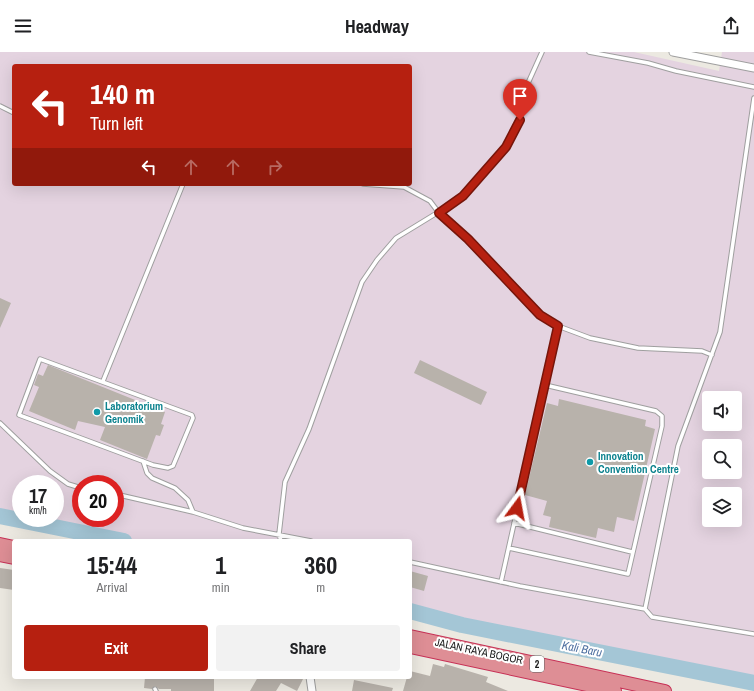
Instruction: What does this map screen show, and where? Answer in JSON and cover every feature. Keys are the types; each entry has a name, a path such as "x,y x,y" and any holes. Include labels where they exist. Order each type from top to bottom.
{"highway":[{"path":"0,544 12,547"},
{"path":"0,554 12,557"},
{"name":"JALAN RAYA BOGOR","path":"412,636 665,691"},
{"name":"JALAN RAYA BOGOR","path":"412,647 571,686 614,691"}],"street":[{"path":"673,52 754,68"},
{"path":"310,679 312,691"}],"lane":[{"path":"280,539 279,534 285,482 309,429 362,282 376,260 396,238 439,213 463,196 506,147 520,120 524,92 542,52"},
{"path":"589,52 648,63 676,71 754,87"},
{"path":"645,609 678,446 720,332 752,121 754,98"},
{"path":"0,106 12,112"},
{"path":"103,381 182,186"},
{"path":"390,186 404,187 430,201 439,213 468,239 540,315 558,326 590,338 638,348 702,351 712,355"},
{"path":"501,582 558,326"},
{"path":"40,359 103,381 192,414 193,418 171,468 143,461 20,415 40,359"},
{"path":"509,548 628,574 662,426 662,416 656,411 545,385"},
{"path":"0,423 50,471 72,485"},
{"path":"143,461 147,473 152,478 175,488 188,500 193,512"},
{"path":"124,496 193,512 243,528 302,539"},
{"path":"514,523 632,552"},
{"path":"412,562 501,582 645,609 652,617 754,634"}],"shaded area":[{"path":"0,52 634,52 719,71 722,52 754,52 754,683 412,608 412,539 94,539 37,527 64,527 64,475 12,475 12,522 0,519"}],"building":[{"path":"0,298 11,303 0,328"},
{"path":"420,360 487,392 481,405 414,373"},
{"name":"Laboratorium Genomik","path":"48,365 165,412 161,424 164,425 160,436 156,435 147,459 100,440 105,427 78,421 75,430 29,411 39,387 34,385 38,374 43,376"},
{"name":"Innovation Convention Centre","path":"559,399 646,420 645,426 655,429 634,521 617,517 614,532 598,528 596,538 549,527 551,517 543,515 547,501 525,495 547,403 558,406"},
{"path":"0,568 12,570 12,590 0,588"},
{"path":"412,572 428,576 424,591 412,588"},
{"path":"433,664 444,667 445,664 488,677 486,682 508,691 403,691 406,679 412,679 412,672 430,676"},
{"path":"145,679 214,679 214,691 171,691 171,689 159,689 155,686 152,689 144,688"},
{"path":"257,679 303,679 297,691 281,683 276,691 250,691"},
{"path":"354,680 393,688 392,691 352,691"}],"waterway":[{"name":"Kali Baru","path":"0,516 114,539"},
{"name":"Kali Baru","path":"412,612 462,625 754,683"}],"place":[{"name":"Laboratorium Genomik","path":"97,412"},
{"name":"Innovation Convention Centre","path":"590,462"}],"route":[{"path":"517,508 558,326 540,315 468,239 439,213 463,196 506,147 520,120"}]}
